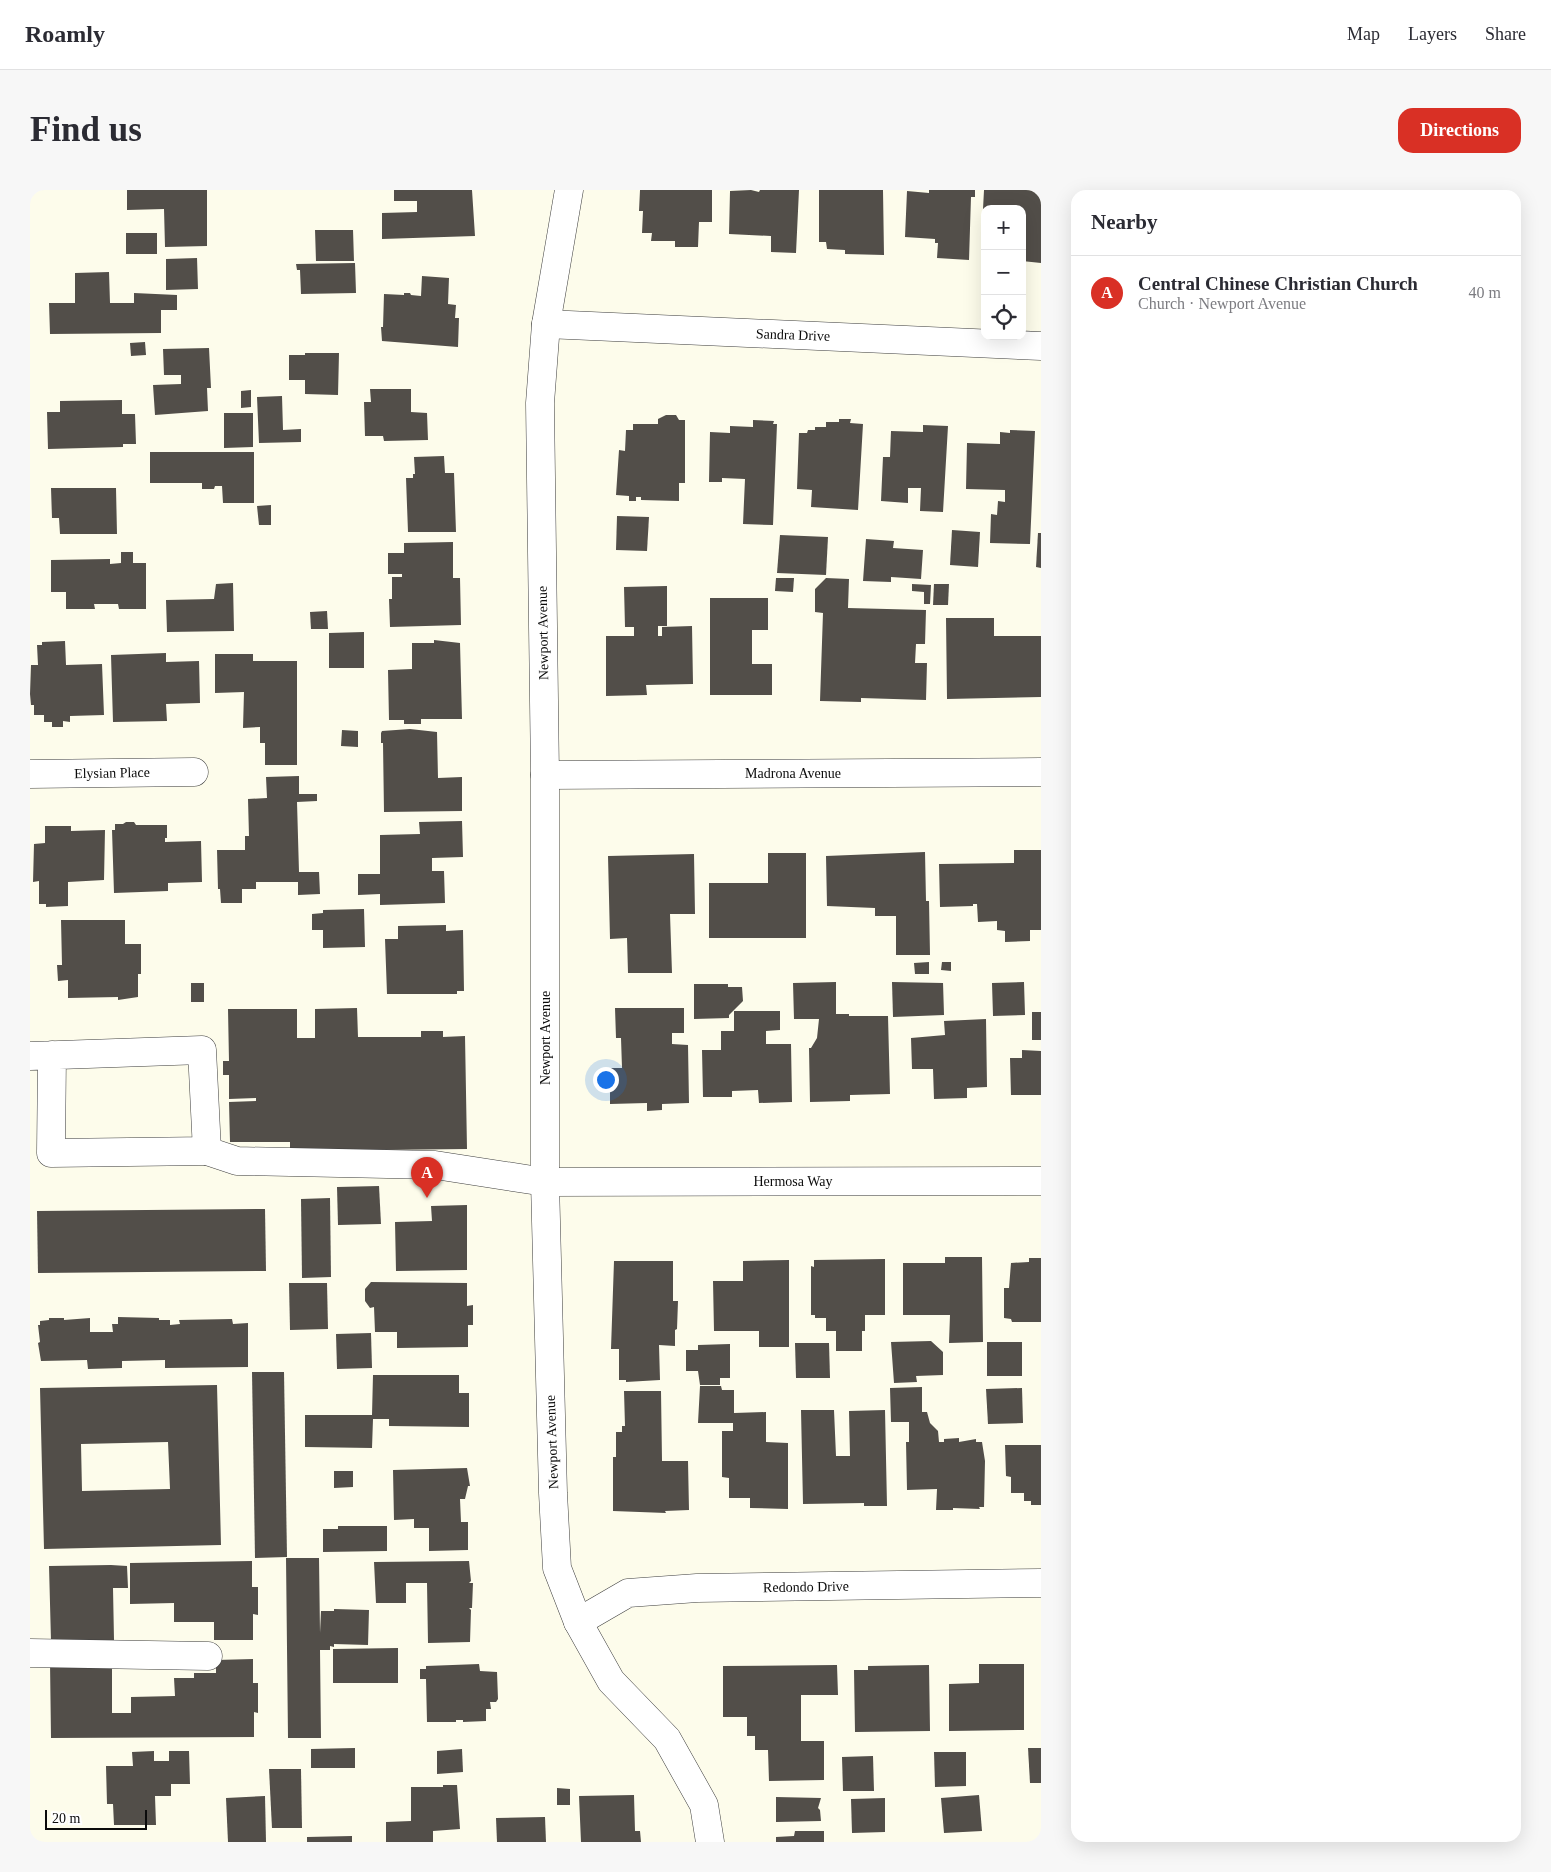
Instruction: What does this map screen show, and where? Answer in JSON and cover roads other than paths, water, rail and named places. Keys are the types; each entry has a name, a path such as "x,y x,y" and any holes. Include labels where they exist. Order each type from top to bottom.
{"street":[{"name":"Newport Avenue","path":"569,190 546,324 540,403 545,775 545,1182 553,1493 557,1568 578,1622 612,1681 667,1739 704,1806 710,1842"},
{"name":"Sandra Drive","path":"546,324 1041,346"},
{"name":"Elysian Place","path":"30,774 194,772"},
{"name":"Madrona Avenue","path":"545,775 1041,772"},
{"path":"202,1050 207,1150 51,1153 41,1056 202,1050"},
{"name":"Hermosa Way","path":"207,1150 237,1161 435,1164 545,1182 1041,1182"},
{"name":"Redondo Drive","path":"578,1622 628,1593 697,1588 1041,1583"},
{"path":"30,1652 208,1656"}],"place":[{"name":"Central Chinese Christian Church","path":"427,1198"}]}
